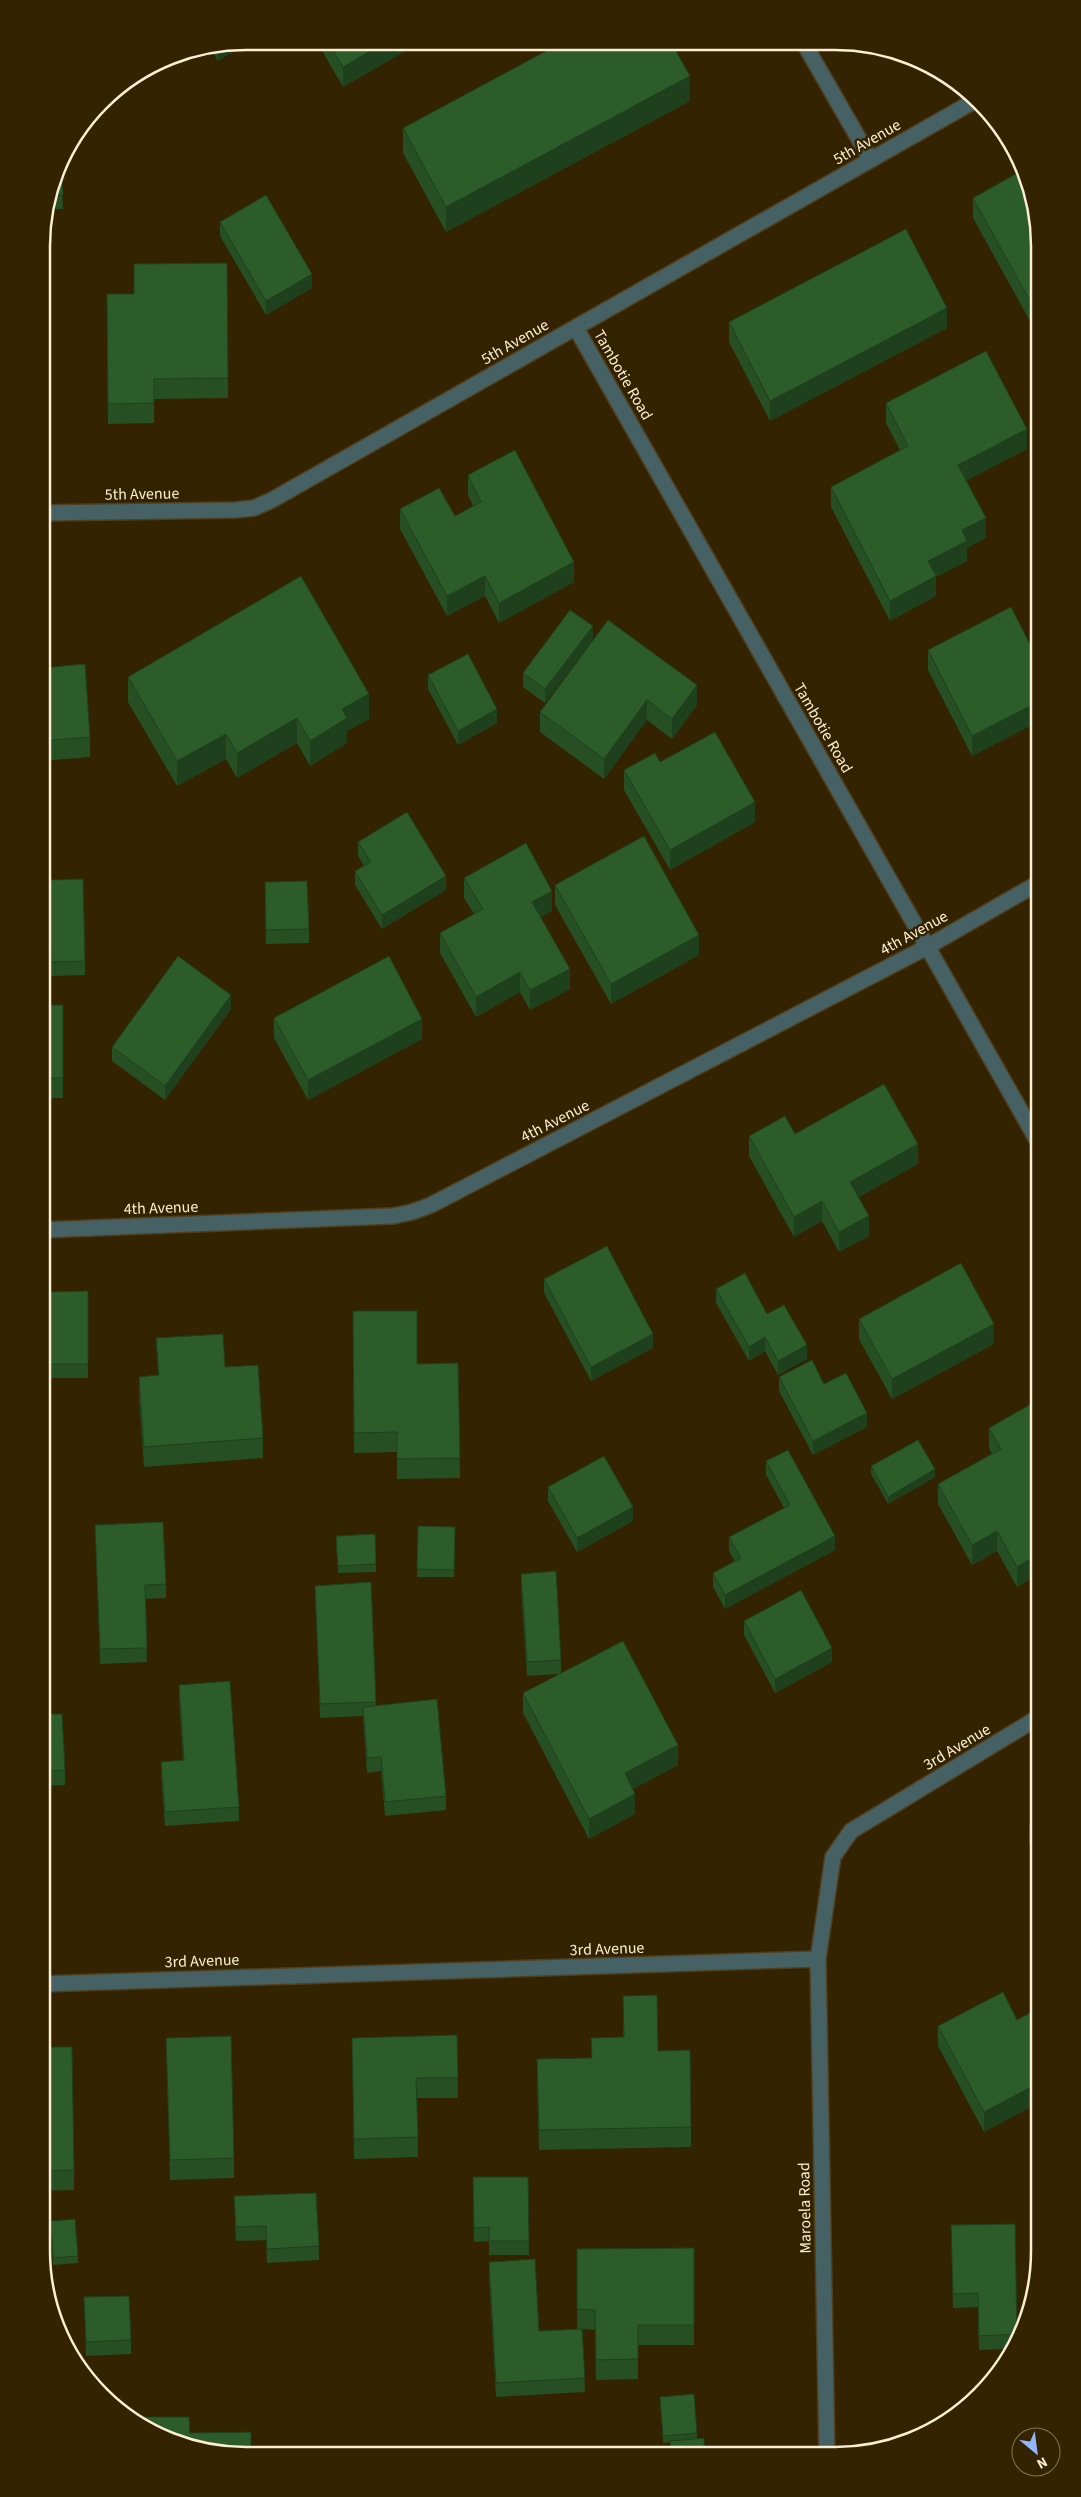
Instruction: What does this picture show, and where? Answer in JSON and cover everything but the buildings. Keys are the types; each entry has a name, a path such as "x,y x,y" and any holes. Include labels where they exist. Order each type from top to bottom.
{"street":[{"path":"808,50 871,160"},
{"name":"5th Avenue","path":"50,513 254,508 272,500 970,104"},
{"name":"Tambotie Road","path":"576,328 1031,1129"},
{"name":"4th Avenue","path":"50,1230 383,1216 412,1212 431,1205 927,947 1031,887"},
{"name":"3rd Avenue","path":"50,1984 818,1960 833,1858 851,1831 1031,1722"},
{"name":"Maroela Road","path":"818,1960 827,2447"}]}
